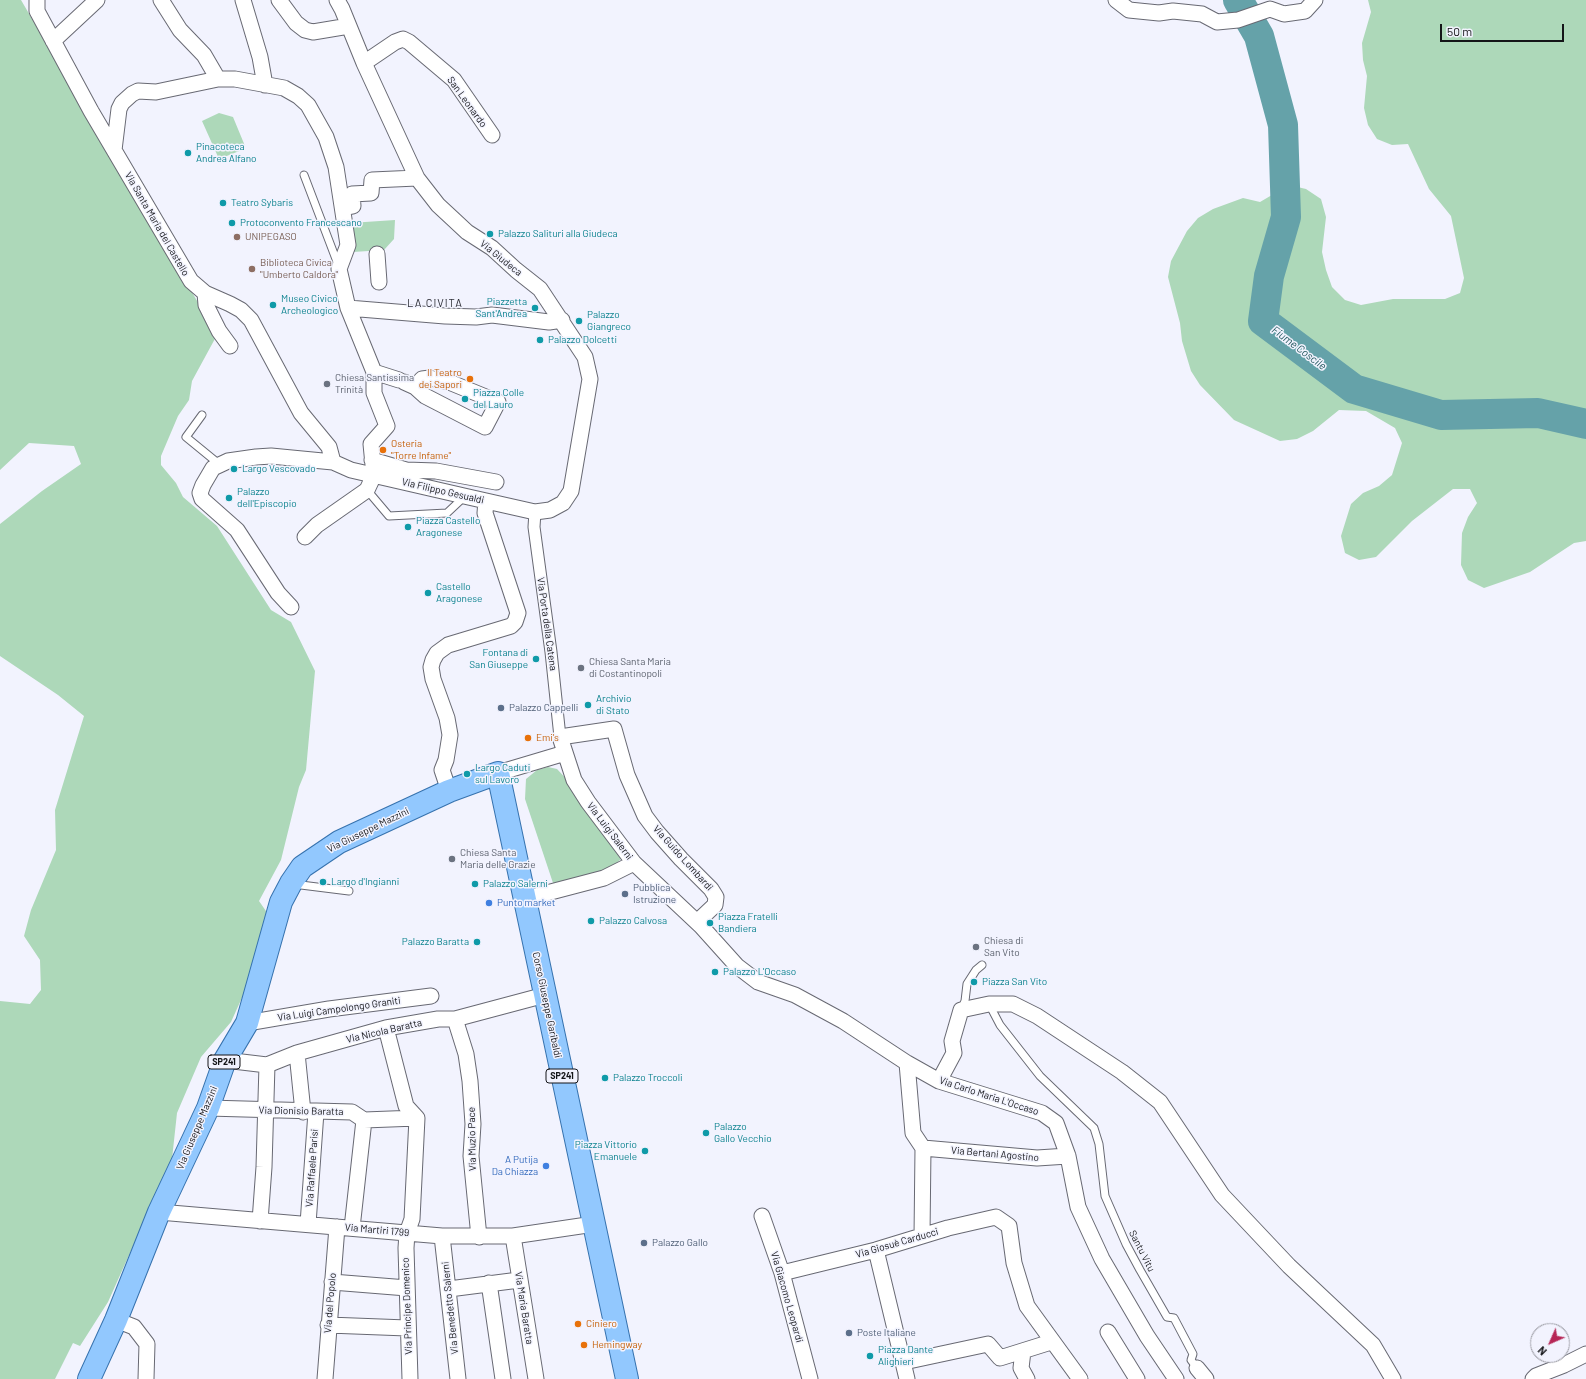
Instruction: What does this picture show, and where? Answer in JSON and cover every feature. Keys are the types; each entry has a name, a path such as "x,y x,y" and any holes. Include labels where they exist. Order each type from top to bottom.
{"main road":[{"name":"SP241","path":"449,792 498,772"},
{"name":"Corso Giuseppe Garibaldi","path":"498,772 627,1379"},
{"name":"Via Giuseppe Mazzini","path":"89,1379 116,1320 159,1212 208,1108 225,1060 247,1023 281,902 291,883 302,867 320,853 339,842 449,792"}],"street":[{"name":"Via Santa Maria del Castello","path":"37,0 37,11 53,41 190,281 205,293 241,310 251,320 301,413 329,447 334,462"},
{"path":"53,41 97,0"},
{"path":"161,0 180,30 204,55 218,79"},
{"path":"243,0 260,57 265,85"},
{"path":"279,0 296,23 305,30 312,32 349,26"},
{"name":"Via Giudeca","path":"337,0 417,178 438,205 467,232 492,248 540,289 562,320 585,357 590,379 571,491 568,498 557,507 542,512 535,512"},
{"path":"1116,0 1128,10 1159,14 1173,12 1202,14 1217,22 1238,20 1270,10 1284,14 1305,11 1315,0"},
{"name":"San Leonardo","path":"364,63 395,42 403,39 409,42 454,80 492,136"},
{"path":"114,150 119,109 122,103 132,94 138,91 161,91 218,79 235,79 284,88 298,96 308,105 326,137 336,167 348,246 339,269 348,308 374,372 374,393 387,426 371,444 373,467 367,490 317,525 305,537"},
{"path":"343,208 353,206 352,194 371,193 372,180 417,178"},
{"path":"377,254 379,282"},
{"path":"205,293 206,306 219,331 230,346"},
{"path":"348,308 445,316 476,317 492,315 549,322 562,320"},
{"path":"374,372 406,383 425,396 485,427 498,402 449,382 430,378 406,383"},
{"name":"Via Filippo Gesualdi","path":"219,464 228,461 271,456 334,462 351,470 373,467 464,496 535,512"},
{"path":"219,464 212,468 207,476 200,493 202,499 237,530 278,594 292,607"},
{"path":"373,467 436,471 496,482"},
{"path":"449,792 442,770 446,760 450,735 447,718 433,679 431,667 433,660 437,653 448,645 511,626 515,622 518,613 485,513 486,501"},
{"name":"Via Porta della Catena","path":"535,512 534,527 552,652 560,738"},
{"name":"Via Guido Lombardi","path":"560,738 614,729 627,775 646,816 657,832 681,859 712,889 716,897 716,905 695,920"},
{"name":"Via Luigi Salerni","path":"524,899 604,878 634,863 588,802 558,754 560,738"},
{"path":"498,772 558,754"},
{"path":"634,863 695,920"},
{"name":"Via Carlo Maria L'Occaso","path":"695,920 737,966 758,982 795,995 844,1020 907,1063 939,1081 1042,1113 1056,1123 1068,1156 1078,1207 1102,1259 1147,1336 1176,1379"},
{"name":"Via Nicola Baratta","path":"225,1060 267,1065 297,1053 386,1028 438,1019 455,1019 545,995"},
{"name":"Via Luigi Campolongo Graniti","path":"247,1023 329,1009 431,996"},
{"path":"939,1081 954,1053 952,1041 961,1010 989,1004 1012,1004 1037,1016 1122,1072 1160,1102 1222,1195 1289,1266 1373,1345 1393,1379"},
{"name":"Via Muzio Pace","path":"455,1019 466,1054 470,1081 473,1124 471,1156 479,1237"},
{"path":"386,1028 406,1106 417,1118"},
{"name":"Via Raffaele Parisi","path":"297,1053 310,1112 308,1224"},
{"path":"907,1063 913,1133 923,1148 922,1236"},
{"path":"260,1221 267,1065"},
{"name":"Via Dionisio Baratta","path":"208,1108 266,1111 352,1112 364,1120 417,1118"},
{"name":"Via Principe Domenico","path":"410,1379 406,1288 407,1233 412,1219 417,1118"},
{"path":"352,1228 364,1120"},
{"name":"Via Bertani Agostino","path":"923,1148 1037,1158 1068,1156"},
{"name":"Via Martiri 1799","path":"159,1212 442,1236 513,1236 594,1224"},
{"name":"Via Giacomo Leopardi","path":"762,1216 782,1273 810,1379"},
{"name":"Via Giosuè Carducci","path":"782,1273 876,1250 948,1228 996,1217 1009,1226 1014,1263 1028,1306 1051,1342"},
{"name":"Via del Popolo","path":"325,1379 328,1325 337,1227"},
{"name":"Via Benedetto Salerni","path":"442,1236 458,1379"},
{"name":"Via Maria Baratta","path":"513,1236 536,1379"},
{"path":"876,1250 908,1379"},
{"path":"449,1290 489,1283 519,1280"},
{"path":"332,1282 406,1288"},
{"path":"489,1283 503,1379"},
{"path":"116,1320 134,1327 147,1344 146,1379"},
{"path":"328,1325 407,1328"},
{"path":"1108,1332 1134,1378"},
{"path":"904,1362 988,1344 1000,1358 1051,1342 1080,1379"},
{"path":"1023,1352 1021,1368 1027,1379"},
{"path":"1534,1379 1536,1376 1564,1365 1586,1354"}],"lane":[{"path":"304,175 339,269"},
{"path":"202,415 186,437 219,464"},
{"path":"367,490 389,516 447,513 464,496"},
{"path":"291,883 303,886 349,891"},
{"path":"961,1010 965,1001 967,984 976,970 982,965"},
{"name":"Santu Vitu","path":"989,1004 1000,1025 1040,1076 1094,1128 1099,1144 1105,1196 1140,1270 1166,1317 1174,1318 1193,1354 1191,1360 1202,1373"}],"green space":[{"path":"0,0 21,0 217,335 192,381 189,400 178,416 161,456 161,465 176,483 183,497 217,526 271,610 291,622 315,671 306,770 299,787 281,860 259,901 268,914 245,991 231,1022 201,1057 177,1113 172,1159 108,1302 80,1346 73,1343 55,1379 0,1379 0,1001 30,1004 41,990 40,960 24,936 31,910 56,850 55,810 84,716 58,695 0,656 0,524 42,491 81,464 74,446 29,443 0,470"},
{"path":"1368,0 1586,0 1586,541 1574,543 1530,572 1484,588 1468,580 1461,565 1462,533 1468,517 1477,503 1470,489 1453,489 1412,521 1376,557 1359,560 1345,553 1341,536 1351,504 1363,493 1379,486 1392,475 1402,443 1395,428 1366,411 1339,410 1313,431 1297,439 1280,441 1234,420 1200,385 1191,371 1182,341 1180,323 1168,277 1171,261 1187,231 1198,218 1213,209 1243,198 1260,202 1289,185 1306,189 1321,199 1326,217 1322,252 1326,270 1332,287 1345,300 1361,305 1393,299 1445,299 1460,293 1464,278 1451,216 1429,189 1408,144 1392,145 1377,139 1368,125 1364,108 1367,76 1363,60 1362,43 1371,12"},
{"path":"219,113 233,117 245,146 242,150 219,159 202,121"},
{"path":"395,220 394,239 384,250 353,252 350,223"},
{"path":"548,767 557,769 573,786 621,859 606,872 554,886 525,799 526,779 537,770"}],"waterway":[{"name":"Fiume Coscile","path":"1238,0 1259,36 1283,125 1286,217 1269,276 1263,321 1354,389 1441,415 1538,413 1586,424"}],"place":[{"name":"Pinacoteca Andrea Alfano","path":"188,153"},
{"name":"Teatro Sybaris","path":"223,203"},
{"name":"Protoconvento Francescano","path":"232,223"},
{"name":"Palazzo Salituri alla Giudeca","path":"490,234"},
{"name":"UNIPEGASO","path":"237,237"},
{"name":"Biblioteca Civica \"Umberto Caldora\"","path":"252,269"},
{"name":"Museo Civico Archeologico","path":"273,305"},
{"name":"Piazzetta Sant'Andrea","path":"535,308"},
{"name":"Palazzo Giangreco","path":"579,321"},
{"name":"Palazzo Dolcetti","path":"540,340"},
{"name":"Il Teatro dei Sapori","path":"470,379"},
{"name":"Chiesa Santissima Trinità","path":"327,384"},
{"name":"Piazza Colle del Lauro","path":"465,399"},
{"name":"Osteria \"Torre Infame\"","path":"383,450"},
{"name":"Largo Vescovado","path":"234,469"},
{"name":"Palazzo dell'Episcopio","path":"229,498"},
{"name":"Piazza Castello Aragonese","path":"408,527"},
{"name":"Castello Aragonese","path":"428,593"},
{"name":"Fontana di San Giuseppe","path":"536,659"},
{"name":"Chiesa Santa Maria di Costantinopoli","path":"581,668"},
{"name":"Archivio di Stato","path":"588,705"},
{"name":"Palazzo Cappelli","path":"501,708"},
{"name":"Emi's","path":"528,738"},
{"name":"Largo Caduti sul Lavoro","path":"467,774"},
{"name":"Chiesa Santa Maria delle Grazie","path":"452,859"},
{"name":"Largo d'Ingianni","path":"323,882"},
{"name":"Palazzo Salerni","path":"475,884"},
{"name":"Pubblica Istruzione","path":"625,894"},
{"name":"Punto market","path":"489,903"},
{"name":"Palazzo Calvosa","path":"591,921"},
{"name":"Piazza Fratelli Bandiera","path":"710,923"},
{"name":"Palazzo Baratta","path":"477,942"},
{"name":"Chiesa di San Vito","path":"976,947"},
{"name":"Palazzo L'Occaso","path":"715,972"},
{"name":"Piazza San Vito","path":"974,982"},
{"name":"Palazzo Troccoli","path":"605,1078"},
{"name":"Palazzo Gallo Vecchio","path":"706,1133"},
{"name":"Piazza Vittorio Emanuele","path":"645,1151"},
{"name":"A Putija Da Chiazza","path":"546,1166"},
{"name":"Palazzo Gallo","path":"644,1243"},
{"name":"Ciniero","path":"578,1324"},
{"name":"Poste Italiane","path":"849,1333"},
{"name":"Hemingway","path":"584,1345"},
{"name":"Piazza Dante Alighieri","path":"870,1356"}],"district":[{"name":"LA CIVITA","path":"435,303"}]}
